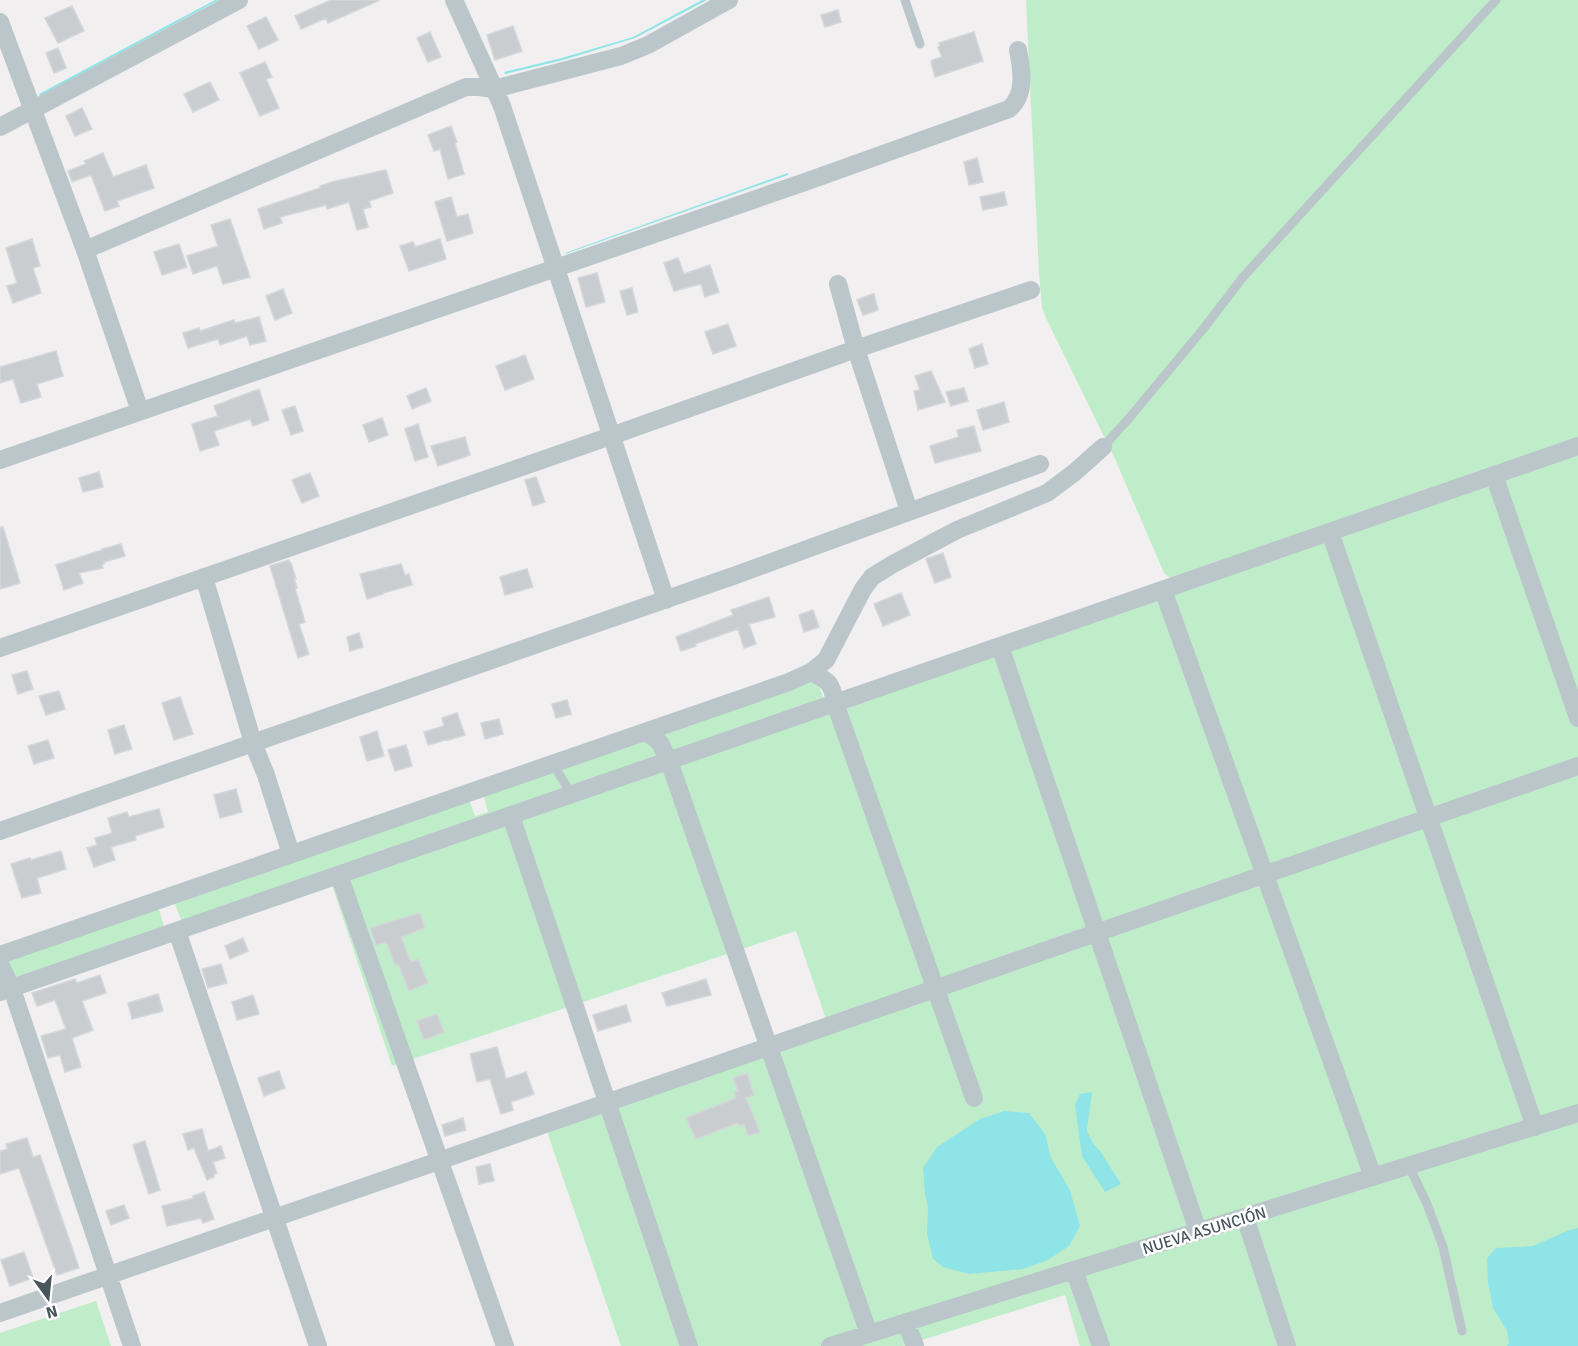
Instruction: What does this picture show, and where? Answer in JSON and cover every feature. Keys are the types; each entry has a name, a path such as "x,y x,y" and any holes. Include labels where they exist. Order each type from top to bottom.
{"street":[{"path":"0,128 239,0"},
{"path":"454,0 502,106 666,600"},
{"path":"85,250 466,87 494,89 621,56 648,45 729,0"},
{"path":"0,22 85,250 140,411"},
{"path":"0,460 1009,109 1018,98 1023,76 1018,50"},
{"path":"838,284 856,349 909,511"},
{"path":"0,648 1031,290"},
{"path":"6,991 1578,446"},
{"path":"0,955 646,732 789,682 811,672 826,660 863,589 872,577 957,530 1047,493 1103,447"},
{"path":"0,831 666,600 1040,464"},
{"path":"1494,475 1578,718"},
{"path":"1330,532 1535,1127"},
{"path":"204,577 253,743 266,775 291,854"},
{"path":"1163,590 1373,1177"},
{"path":"1000,646 1198,1231"},
{"path":"811,672 827,680 833,689 974,1098"},
{"path":"646,732 660,743 669,761 869,1334"},
{"path":"0,1313 1578,766"},
{"path":"511,816 689,1346"},
{"path":"339,875 505,1346"},
{"path":"177,932 318,1346"},
{"path":"0,964 6,991 132,1346"},
{"name":"NUEVA ASUNCIÓN","path":"831,1346 1578,1113"},
{"path":"1245,1217 1287,1346"},
{"path":"1074,1270 1101,1346"},
{"path":"906,1322 915,1346"}],"lane":[{"path":"904,0 920,44"},
{"path":"1103,447 1197,337 1243,277 1496,0"},
{"path":"553,764 572,795"},
{"path":"1409,1166 1443,1247 1462,1331"}],"green space":[{"path":"1026,0 1578,0 1578,443 1177,578 1169,577 1164,573 1115,459 1042,308"},
{"path":"1578,446 1578,1346 1080,1346 1065,1295 903,1346 621,1346 543,1120 829,1028 796,931 392,1066 328,873 182,922 175,904 469,800 475,816 488,812 484,796 816,677 824,700"},
{"path":"159,909 164,927 0,985 0,961"},
{"path":"96,1301 111,1346 0,1346 0,1333"}],"water":[{"path":"215,0 219,0 40,96 39,94"},
{"path":"702,0 707,0 635,38 563,60 505,74 504,72 633,37"},
{"path":"788,173 788,175 565,254 565,253"},
{"path":"1092,1092 1087,1130 1092,1142 1121,1184 1105,1192 1082,1156 1075,1105 1080,1094"},
{"path":"1004,1111 1029,1113 1045,1134 1051,1158 1070,1190 1080,1226 1069,1246 1048,1260 1023,1269 969,1274 943,1267 933,1259 927,1233 928,1207 923,1168 937,1147 980,1119"},
{"path":"1578,1228 1578,1346 1507,1346 1509,1343 1507,1331 1493,1308 1488,1283 1487,1258 1496,1248 1533,1246"}],"building":[{"path":"331,0 380,0 328,23 326,18 301,29 295,16"},
{"path":"72,6 84,31 58,43 45,18"},
{"path":"838,10 841,22 825,27 821,15"},
{"path":"266,17 278,40 259,49 247,26"},
{"path":"513,26 522,51 495,60 487,35"},
{"path":"430,32 441,57 428,62 417,38"},
{"path":"974,32 983,61 935,77 931,62 942,57 938,47 939,43"},
{"path":"58,48 66,68 54,73 46,53"},
{"path":"265,62 272,77 266,79 279,108 260,116 240,73"},
{"path":"210,82 219,100 193,112 184,94"},
{"path":"82,108 92,129 75,136 66,116"},
{"path":"451,126 464,174 448,179 440,149 434,151 428,135"},
{"path":"103,153 113,177 146,165 154,188 117,201 119,206 105,211 91,175 72,182 68,171 86,164 84,161"},
{"path":"977,158 983,182 969,185 964,162"},
{"path":"386,170 393,193 369,201 371,207 363,209 368,227 357,230 349,202 327,209 326,205 280,217 282,223 264,229 258,209 332,182"},
{"path":"1004,192 1007,205 983,210 980,197"},
{"path":"451,197 457,217 468,214 473,233 447,241 435,202"},
{"path":"230,219 250,277 223,284 217,266 193,274 187,256 218,246 211,225"},
{"path":"32,239 40,266 33,268 41,293 13,303 7,286 17,283 6,248"},
{"path":"440,239 446,259 409,271 400,246 413,242 415,247"},
{"path":"179,244 187,267 162,275 154,252"},
{"path":"678,258 684,274 710,265 719,292 705,297 701,284 674,291 664,263"},
{"path":"597,273 605,302 586,307 578,278"},
{"path":"632,288 638,312 627,315 620,291"},
{"path":"283,289 292,313 275,320 266,296"},
{"path":"874,294 878,310 863,315 857,300"},
{"path":"259,317 266,341 250,345 247,336 220,345 218,339 188,348 183,333 199,328 200,331 234,320 235,323"},
{"path":"728,324 736,346 713,354 705,332"},
{"path":"982,344 988,364 975,368 969,349"},
{"path":"56,351 63,376 37,384 41,397 21,403 13,379 0,383 0,367"},
{"path":"525,355 534,379 505,390 496,366"},
{"path":"931,371 945,402 918,410 914,391 920,390 915,376"},
{"path":"426,388 431,401 412,409 407,396"},
{"path":"964,388 968,401 951,406 946,392"},
{"path":"259,389 269,420 253,426 250,419 214,431 219,445 200,451 192,424 218,416 214,406"},
{"path":"1004,402 1009,422 983,430 977,410"},
{"path":"295,406 303,431 291,435 282,410"},
{"path":"382,418 388,435 369,442 363,425"},
{"path":"418,424 428,457 415,461 405,429"},
{"path":"974,426 981,451 935,463 930,446 959,437 958,430"},
{"path":"465,437 470,455 438,466 431,446"},
{"path":"99,472 103,487 83,492 79,478"},
{"path":"310,473 319,496 302,503 292,480"},
{"path":"536,477 545,502 533,506 525,480"},
{"path":"0,527 3,527 20,583 0,589"},
{"path":"121,544 125,556 104,562 103,568 79,573 83,583 64,590 56,565"},
{"path":"943,553 951,577 935,583 926,559"},
{"path":"289,560 296,579 294,579 297,588 295,588 305,622 299,624 309,654 298,658 270,566"},
{"path":"401,564 405,575 409,574 412,585 367,599 360,574"},
{"path":"527,569 533,587 505,595 500,577"},
{"path":"901,593 910,615 883,626 874,604"},
{"path":"769,597 775,617 749,624 756,644 744,648 738,629 681,651 676,637 733,615 731,610"},
{"path":"813,610 819,627 804,632 799,615"},
{"path":"359,633 363,647 350,651 347,637"},
{"path":"27,671 33,689 18,694 12,675"},
{"path":"59,691 65,709 46,715 39,696"},
{"path":"180,697 193,734 174,740 162,703"},
{"path":"567,700 571,714 556,718 552,704"},
{"path":"457,713 465,735 428,745 424,732 444,726 442,718"},
{"path":"499,719 503,734 485,739 481,723"},
{"path":"124,725 132,749 115,754 108,730"},
{"path":"377,731 384,756 367,761 360,737"},
{"path":"48,740 54,758 34,764 28,746"},
{"path":"406,745 412,766 395,771 388,750"},
{"path":"236,789 242,812 220,818 214,795"},
{"path":"159,809 164,827 135,836 136,840 111,847 115,860 94,867 87,848 97,845 95,838 112,833 108,818 127,812 129,817"},
{"path":"61,851 66,869 37,878 41,893 22,898 11,864"},
{"path":"420,913 425,928 401,937 411,962 418,959 428,983 409,991 386,942 376,945 370,928"},
{"path":"243,938 248,951 230,959 225,946"},
{"path":"221,964 227,983 208,988 202,969"},
{"path":"100,975 106,993 82,1001 93,1030 72,1038 81,1067 65,1072 60,1055 48,1058 41,1036 66,1029 55,1000 37,1006 32,993 75,979 77,983"},
{"path":"706,979 711,995 667,1006 662,993"},
{"path":"158,994 163,1011 132,1019 128,1003"},
{"path":"253,995 259,1014 237,1020 232,1002"},
{"path":"626,1005 631,1021 598,1031 593,1015"},
{"path":"437,1014 444,1032 424,1040 417,1021"},
{"path":"497,1047 506,1079 526,1072 534,1094 511,1102 513,1110 501,1114 490,1079 477,1082 470,1054"},
{"path":"279,1071 285,1088 264,1096 258,1078"},
{"path":"747,1073 754,1095 746,1098 760,1132 748,1136 744,1124 739,1126 738,1123 696,1139 686,1118 736,1098 734,1092 738,1091 733,1078"},
{"path":"463,1118 466,1130 445,1136 442,1125"},
{"path":"202,1129 208,1151 221,1146 225,1158 213,1162 217,1173 207,1180 194,1148 188,1150 183,1134"},
{"path":"27,1138 33,1157 40,1155 79,1268 57,1275 19,1168 0,1174 0,1151 8,1149 6,1144"},
{"path":"145,1141 160,1190 149,1194 133,1145"},
{"path":"490,1164 494,1181 479,1184 476,1167"},
{"path":"204,1192 214,1219 203,1223 201,1218 167,1226 162,1206 194,1198 193,1196"},
{"path":"124,1205 129,1218 111,1225 106,1211"},
{"path":"24,1252 33,1278 10,1286 1,1260"}]}
